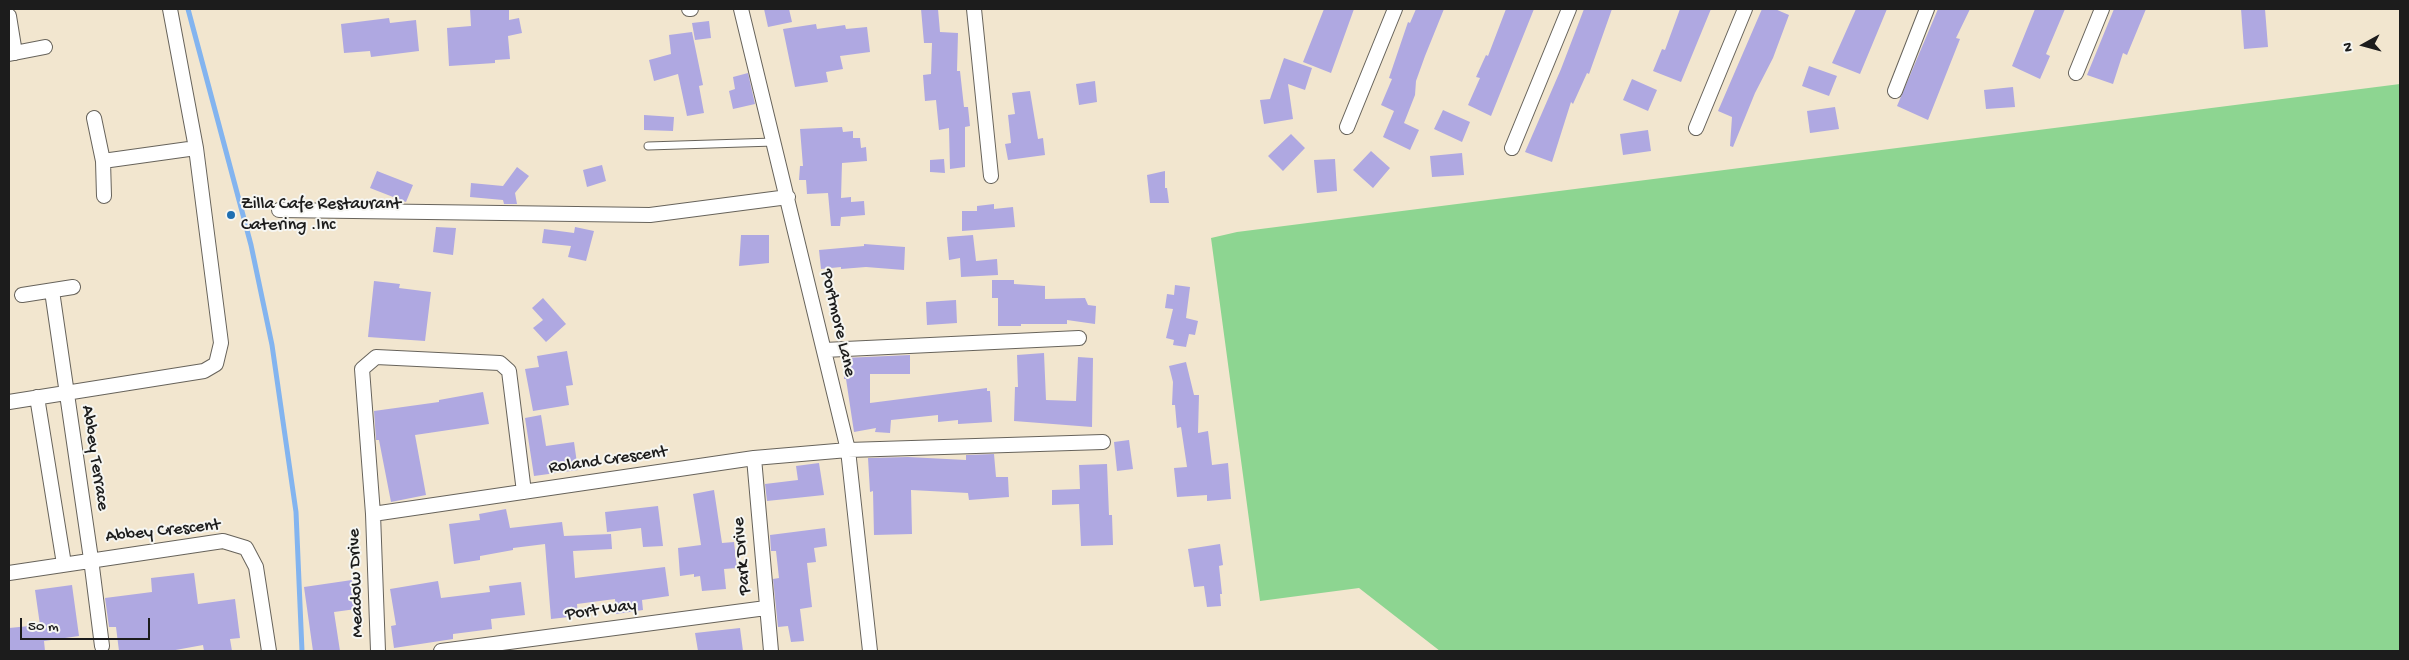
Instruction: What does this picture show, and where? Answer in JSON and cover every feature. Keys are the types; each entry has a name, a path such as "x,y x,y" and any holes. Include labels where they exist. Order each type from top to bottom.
{"street":[{"path":"9,402 204,371 216,364 221,343 196,148 170,9"},
{"name":"Portmore Lane","path":"741,9 775,142 848,450 870,651"},
{"path":"974,9 991,176"},
{"path":"1347,126 1395,9"},
{"path":"1512,148 1569,9"},
{"path":"1696,128 1745,9"},
{"path":"1895,90 1927,9"},
{"path":"2076,73 2102,9"},
{"path":"9,16 12,54 45,47"},
{"path":"94,118 103,161 104,196"},
{"path":"103,161 196,148"},
{"path":"279,210 650,216 788,197"},
{"path":"22,294 52,291 73,286"},
{"name":"Abbey Terrace","path":"52,291 65,392 92,559 102,646"},
{"path":"824,350 1079,338"},
{"name":"Meadow Drive","path":"378,651 373,514 362,369 376,357 500,362 509,371 524,492"},
{"path":"37,397 64,564"},
{"name":"Roland Crescent","path":"373,514 754,458 848,450 1103,442"},
{"name":"Park Drive","path":"754,458 771,651"},
{"name":"Abbey Crescent","path":"9,573 92,559 223,541 246,548 256,567 269,651"},
{"name":"Port Way","path":"441,651 766,608"}],"lane":[{"path":"648,146 775,142"}],"green space":[{"path":"2400,84 2400,651 1440,651 1359,588 1260,601 1211,238 1237,232"}],"building":[{"path":"470,9 509,9 509,20 519,18 522,33 508,36 510,59 495,60 495,63 449,66 447,28 471,26"},
{"path":"764,9 789,9 792,22 768,27"},
{"path":"921,9 938,9 940,32 958,33 957,71 960,71 964,107 968,107 970,126 965,127 965,167 950,169 949,128 939,130 936,100 925,101 923,75 931,74 932,43 924,43"},
{"path":"1324,9 1354,9 1331,73 1303,62"},
{"path":"1416,9 1444,9 1416,81 1415,95 1404,123 1419,130 1410,150 1383,137 1394,111 1381,105 1392,79 1389,78 1408,22 1410,23"},
{"path":"1506,9 1534,9 1491,116 1468,105 1480,78 1476,77 1486,55 1488,56"},
{"path":"1584,9 1612,9 1589,74 1587,73 1573,104 1571,102 1552,162 1525,152 1561,69"},
{"path":"1680,9 1711,9 1681,82 1653,71 1662,49 1665,50"},
{"path":"1762,9 1775,9 1789,15 1773,58 1755,93 1733,147 1730,146 1732,117 1718,111"},
{"path":"1856,9 1887,9 1860,74 1832,63"},
{"path":"1938,9 1970,9 1956,38 1960,39 1928,120 1897,106"},
{"path":"2035,9 2065,9 2046,54 2050,56 2040,79 2012,66"},
{"path":"2114,9 2146,9 2127,55 2123,53 2113,84 2087,75"},
{"path":"2241,9 2265,9 2268,47 2244,49"},
{"path":"389,18 390,23 416,20 419,51 371,57 370,51 344,53 341,24"},
{"path":"709,21 711,38 695,40 692,23"},
{"path":"816,24 817,29 845,25 846,29 867,27 870,52 840,56 843,69 826,72 828,82 795,87 783,29"},
{"path":"692,32 703,85 699,86 704,113 687,116 678,74 654,81 649,60 671,54 669,35"},
{"path":"1284,58 1312,68 1305,90 1288,84 1293,119 1264,124 1260,100 1270,99"},
{"path":"1809,66 1837,76 1829,96 1802,86"},
{"path":"748,73 755,104 733,109 729,91 735,89 733,77"},
{"path":"1632,79 1657,90 1648,111 1623,100"},
{"path":"1095,81 1097,102 1079,105 1076,84"},
{"path":"2013,87 2015,107 1986,109 1984,90"},
{"path":"1030,91 1038,139 1043,138 1045,155 1008,160 1005,144 1011,143 1008,115 1015,114 1012,93"},
{"path":"1835,107 1839,129 1810,133 1807,111"},
{"path":"1443,110 1470,122 1462,142 1434,129"},
{"path":"644,115 674,117 673,131 644,130"},
{"path":"842,127 843,132 853,131 853,138 860,138 861,148 866,147 867,161 842,163 841,198 851,197 851,202 864,201 865,215 841,217 840,226 831,226 828,193 807,194 806,180 799,180 800,166 803,166 800,129"},
{"path":"1648,130 1651,151 1623,155 1620,134"},
{"path":"1291,134 1305,148 1283,171 1268,156"},
{"path":"1371,151 1390,168 1373,188 1353,170"},
{"path":"1462,153 1464,175 1432,177 1430,156"},
{"path":"944,159 945,173 930,172 930,160"},
{"path":"1335,159 1337,191 1317,193 1314,160"},
{"path":"602,165 606,181 587,187 583,170"},
{"path":"517,167 529,176 515,193 517,204 504,204 503,200 470,197 471,183 503,186"},
{"path":"377,171 413,185 406,202 370,188"},
{"path":"1165,171 1165,188 1167,188 1169,203 1150,203 1147,175"},
{"path":"994,204 994,209 1013,207 1015,227 962,231 962,211 977,211 977,206"},
{"path":"436,227 456,228 453,255 433,252"},
{"path":"575,227 594,231 586,261 568,257 571,246 542,243 544,229 574,233"},
{"path":"741,235 769,235 769,263 739,266"},
{"path":"973,235 976,261 997,259 998,275 961,277 960,258 949,260 947,237"},
{"path":"864,244 905,247 904,270 866,267 821,269 819,250 864,246"},
{"path":"992,280 1014,280 1014,284 1045,286 1045,299 1085,298 1088,305 1096,306 1095,324 1067,320 1067,324 998,326 998,298 992,298"},
{"path":"374,281 400,284 399,288 431,292 425,341 368,337"},
{"path":"1175,285 1190,287 1186,318 1198,321 1195,335 1189,334 1186,347 1173,345 1174,340 1166,338 1173,309 1165,308 1167,294 1174,295"},
{"path":"543,298 566,324 546,342 533,328 543,320 532,308"},
{"path":"956,300 957,323 927,325 926,302"},
{"path":"567,351 573,385 566,386 569,405 533,411 525,369 539,367 537,356"},
{"path":"1044,353 1046,400 1076,401 1078,357 1093,358 1092,427 1014,421 1015,387 1018,387 1017,355"},
{"path":"910,355 910,374 870,374 870,403 987,388 987,391 990,391 992,422 958,424 958,420 938,422 938,415 891,420 890,433 875,432 876,428 854,432 846,379 844,379 844,358"},
{"path":"1186,362 1194,395 1199,395 1198,433 1208,431 1212,465 1228,463 1231,499 1207,501 1207,495 1177,497 1174,468 1187,467 1181,427 1177,428 1175,405 1172,405 1173,382 1169,366"},
{"path":"483,392 489,424 415,435 426,495 391,502 379,440 376,440 374,411 439,402 439,400"},
{"path":"541,415 546,446 574,442 578,470 534,476 525,418"},
{"path":"1129,440 1133,469 1117,471 1114,442"},
{"path":"994,454 996,477 1008,477 1009,497 969,500 968,493 911,490 912,534 874,535 873,491 870,492 868,458 908,457 966,460 966,455"},
{"path":"819,463 824,495 767,501 765,484 798,480 796,466"},
{"path":"1107,464 1109,515 1112,515 1113,545 1081,546 1079,504 1052,505 1052,490 1080,489 1079,465"},
{"path":"714,490 722,543 734,542 737,568 724,569 726,589 702,591 700,576 694,577 694,574 680,576 678,548 701,545 693,494"},
{"path":"658,506 663,546 643,547 641,528 607,532 605,512"},
{"path":"506,509 510,528 562,522 564,536 611,534 612,549 573,551 575,578 665,567 669,596 642,600 643,610 616,614 615,599 577,604 578,616 551,619 545,544 513,548 513,550 480,556 480,560 454,564 449,524 480,520 479,514"},
{"path":"825,528 827,546 814,548 816,562 807,563 812,607 800,609 804,641 791,642 788,626 778,627 773,579 779,578 776,551 771,551 770,535"},
{"path":"1220,544 1223,565 1219,566 1222,594 1220,594 1221,606 1207,607 1204,586 1194,587 1188,549"},
{"path":"194,573 198,604 235,599 240,638 230,639 232,651 204,651 203,645 170,651 119,651 116,627 109,627 105,598 152,592 151,578"},
{"path":"352,580 356,609 334,612 340,651 313,651 304,587"},
{"path":"438,581 441,598 490,592 489,586 521,582 525,615 491,619 492,629 453,634 453,639 394,648 391,626 396,625 390,589"},
{"path":"72,585 79,636 44,641 45,651 9,651 9,628 40,625 35,590"},
{"path":"740,628 743,651 698,651 695,633"}],"waterway":[{"path":"188,9 251,245 272,345 296,512 302,651"}],"place":[{"name":"Zilla Cafe Restaurant Catering .Inc","path":"231,215"}]}
